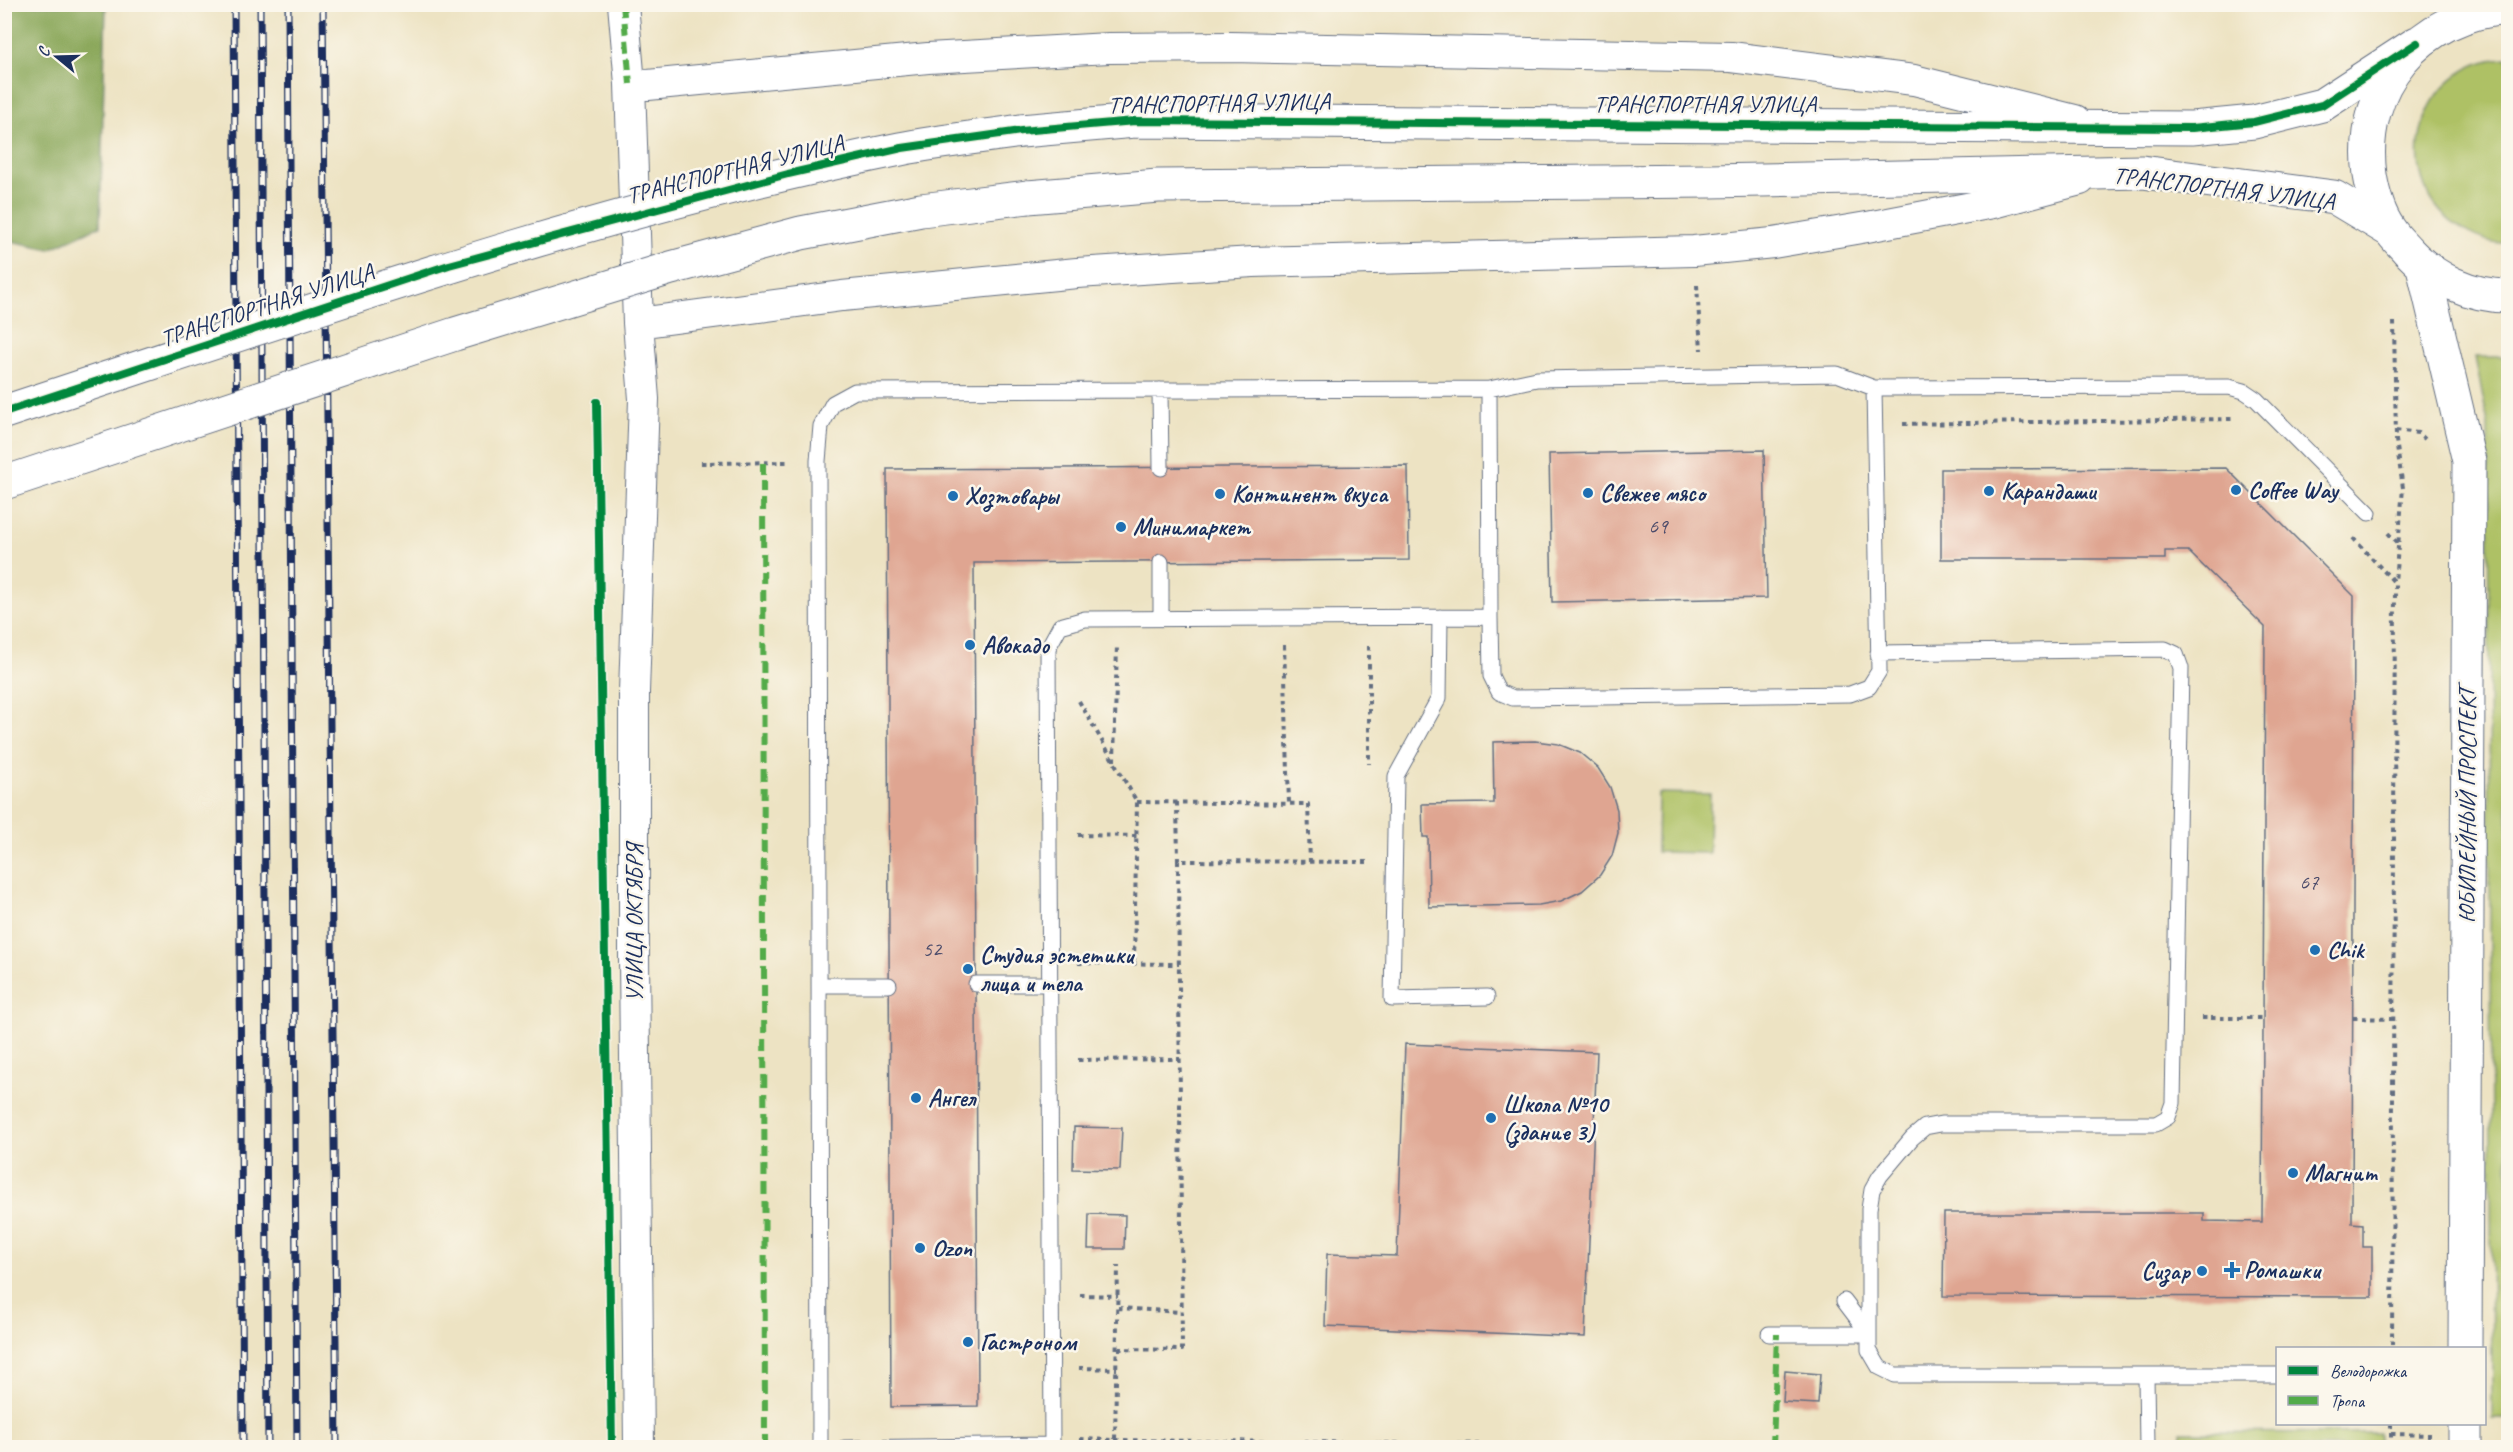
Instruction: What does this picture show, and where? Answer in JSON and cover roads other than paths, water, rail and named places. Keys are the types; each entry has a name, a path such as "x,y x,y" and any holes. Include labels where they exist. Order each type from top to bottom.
{"street":[{"name":"УЛИЦА ОКТЯБРЯ","path":"622,4 630,84 638,323 644,399 634,692 634,982 639,1448"},
{"name":"ТРАНСПОРТНАЯ УЛИЦА","path":"4,412 449,266 618,218 788,174 902,148 1021,131 1135,121 2192,128 2254,122 2322,105 2449,22 2485,10 2508,8"},
{"path":"2417,43 2390,74 2373,111 2367,152 2373,192 2389,230 2423,267 2456,286 2493,296 2508,296"},
{"path":"630,84 648,85 928,58 1109,48 1231,47 1731,57 1914,80 2107,128"},
{"path":"638,323 842,296 1077,273 1253,262 1694,251 1773,243 1970,208 2110,172"},
{"name":"ТРАНСПОРТНАЯ УЛИЦА","path":"4,483 455,334 671,268 801,233 921,210 1028,196 1158,186 1710,181 2142,172 2334,197 2389,230"},
{"name":"ЮБИЛЕЙНЫЙ ПРОСПЕКТ","path":"2423,267 2469,461 2465,1347"},
{"path":"2465,1425 2465,1448"}],"lane":[{"path":"820,1448 818,461 820,426 833,403 855,390 1490,389 1537,379 1703,375 1837,374 1874,388 2229,387 2244,391 2256,399 2369,513"},
{"path":"1490,389 1491,676 1499,692 1513,698 1850,694 1869,687 1879,671 1874,388"},
{"path":"1160,390 1161,468"},
{"path":"1161,562 1161,618"},
{"path":"1440,617 1439,698 1396,776 1392,999 1486,997"},
{"path":"844,1448 1052,1443 1048,648 1060,626 1085,619 1117,618 1490,617"},
{"path":"1878,653 2165,649 2176,654 2181,668 2173,1103 2168,1117 2156,1124 1941,1124 1925,1127 1912,1138 1880,1176 1872,1190 1869,1209 1869,1350 1880,1367 1895,1375 2276,1376"},
{"path":"976,984 1049,984"},
{"path":"819,985 889,985"},
{"path":"1844,1301 1869,1334"},
{"path":"1769,1334 1869,1334"},
{"path":"2146,1375 2147,1448"}],"railway":[{"path":"234,4 243,1448"},
{"path":"260,4 268,1448"},
{"path":"288,4 297,1448"},
{"path":"323,4 337,1448"}],"place":[{"name":"Coffee Way","path":"2236,490"},
{"name":"Карандаши","path":"1989,491"},
{"name":"Свежее мясо","path":"1588,493"},
{"name":"Континент вкуса","path":"1220,494"},
{"name":"Хозтовары","path":"953,496"},
{"name":"Минимаркет","path":"1121,527"},
{"name":"Авокадо","path":"970,645"},
{"name":"Chik","path":"2315,950"},
{"name":"Студия эстетики лица и тела","path":"968,969"},
{"name":"Ангел","path":"916,1098"},
{"name":"Школа №10 (здание 3)","path":"1491,1118"},
{"name":"Магнит","path":"2293,1173"},
{"name":"Ozon","path":"920,1248"},
{"name":"Ромашки","path":"2232,1270"},
{"name":"Сизар","path":"2202,1271"},
{"name":"Гастроном","path":"968,1342"}]}
